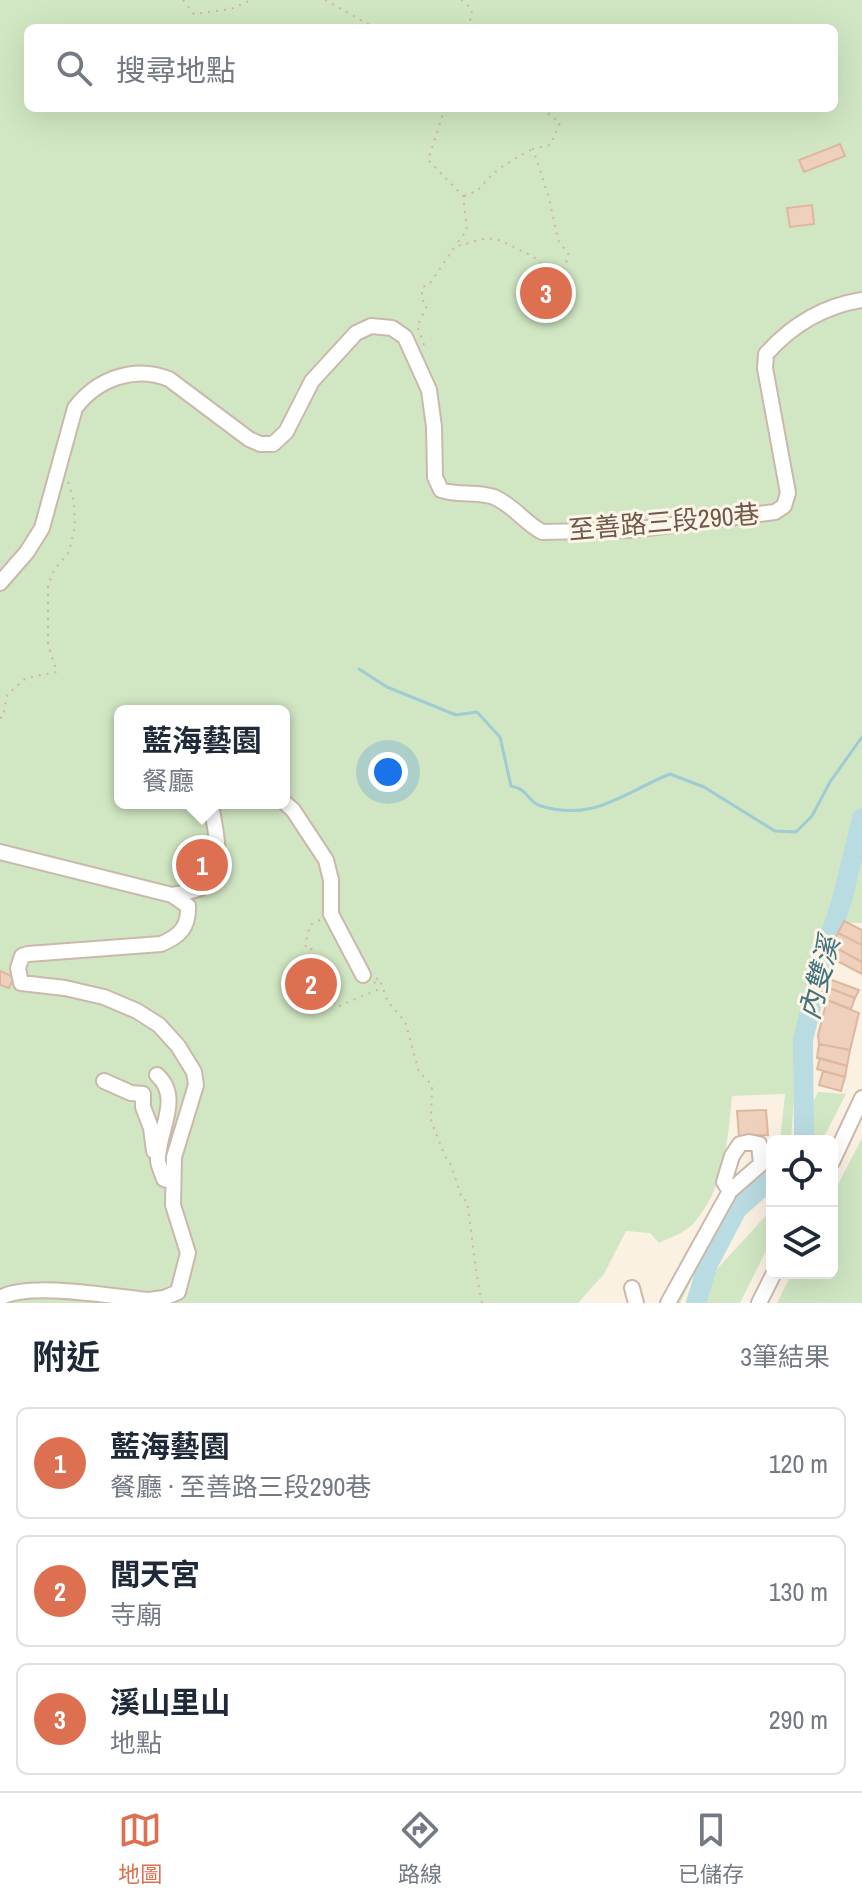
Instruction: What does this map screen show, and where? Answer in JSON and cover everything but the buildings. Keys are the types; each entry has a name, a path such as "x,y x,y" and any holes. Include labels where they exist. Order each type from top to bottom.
{"street":[{"name":"至善路三段290巷","path":"0,583 27,552 42,528 75,408 86,393 113,378 142,372 160,375 249,439 260,444 273,444 286,432 312,381 330,359 356,333 371,326 392,328 405,337 429,390 434,427 435,477 441,490 491,496 509,504 530,526 542,532 632,530 775,512 784,506 788,493 765,368 766,354 814,314 838,304 862,300"},
{"path":"290,807 326,860 331,880 331,914 368,977"},
{"path":"172,895 200,889 215,873 217,850 212,809"},
{"path":"0,852 172,895 188,906 189,920 174,939 161,944 28,954 22,956 18,968 21,983 104,997 137,1011 159,1025 178,1046 194,1072 196,1085 174,1157 173,1205 188,1253 178,1292 149,1300 21,1290 0,1298"},
{"path":"157,1075 166,1086 169,1106 158,1163"},
{"path":"104,1081 131,1093 143,1094 143,1107 158,1163 164,1179 172,1182"},
{"path":"838,1149 862,1098"},
{"path":"668,1303 730,1191"},
{"path":"759,1303 771,1279"}],"path":[{"path":"183,0 194,14 231,9 251,0"},
{"path":"325,0 368,24"},
{"path":"461,0 472,9 470,24"},
{"path":"424,346 417,326 427,306 422,299 422,288 431,282 467,230 463,196 428,160 444,112"},
{"path":"463,196 481,189 495,172 533,149 550,145 560,123 547,112"},
{"path":"533,149 549,198 558,240 569,255 563,270 547,275"},
{"path":"455,246 480,239 494,239 538,258 547,275 545,292"},
{"path":"0,718 3,717 7,695 26,678 57,672 48,645 48,586 54,570 69,552 75,526 74,502 68,481 55,479"},
{"path":"331,914 310,925 305,945 308,950 312,949 336,992"},
{"path":"368,977 379,978 388,1002 405,1021 419,1072 432,1085 431,1121 462,1199 467,1201 475,1250 474,1267 480,1280 482,1303"},
{"path":"339,1006 377,990"}],"green space":[{"path":"0,0 862,0 862,923 830,923 823,935 798,1036 791,1135 781,1135 785,1094 732,1096 729,1130 718,1181 703,1212 689,1228 659,1243 650,1233 626,1231 604,1274 578,1303 0,1303"},
{"path":"818,1092 846,1094 825,1135 810,1135 813,1102"},
{"path":"862,1138 862,1303 777,1303 789,1279 838,1279 838,1184"},
{"path":"766,1165 766,1195 721,1236 701,1263 680,1303 673,1303 744,1188"},
{"path":"766,1216 766,1251 740,1303 699,1303 716,1270"}],"waterway":[{"path":"359,669 387,687 456,715 477,712 500,737 511,786 522,790 536,804 560,810 593,808 670,774 704,787 775,831 796,832 812,816 830,782 862,737"},
{"name":"內雙溪","path":"804,1135 803,1040 862,818"},
{"name":"內雙溪","path":"696,1303 708,1264 737,1209 766,1183"}],"place":[{"name":"溪山里山","path":"546,293"},
{"name":"藍海藝園","path":"202,865"},
{"name":"閭天宮","path":"311,984"}]}
